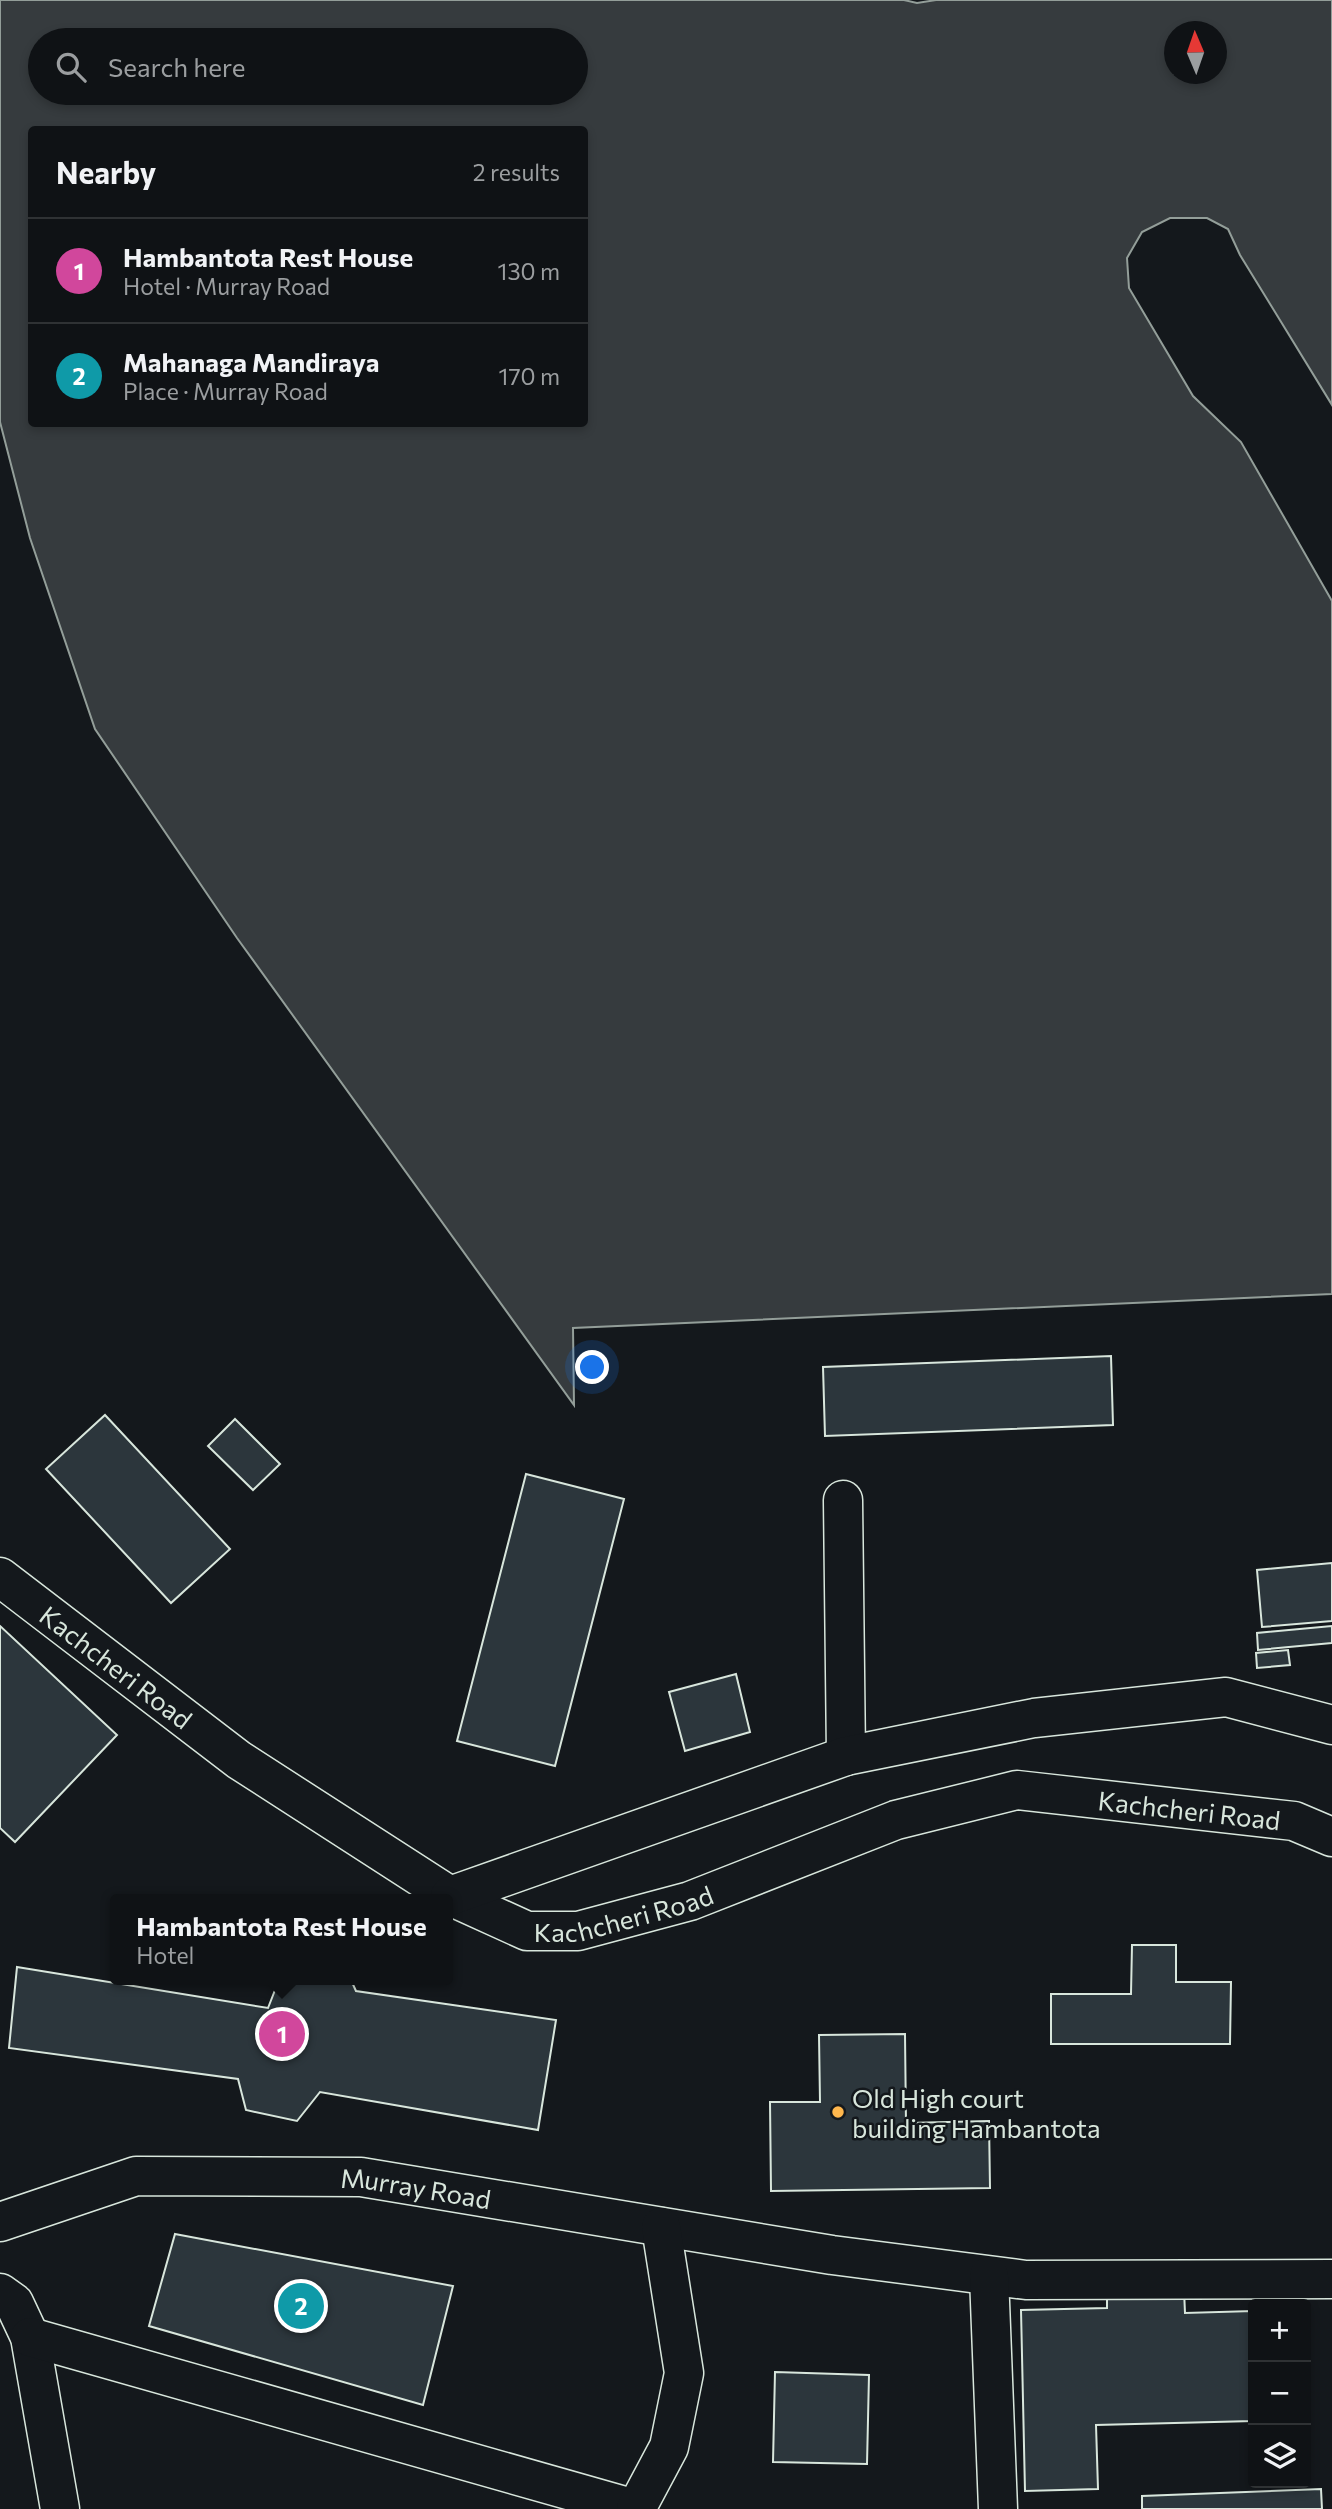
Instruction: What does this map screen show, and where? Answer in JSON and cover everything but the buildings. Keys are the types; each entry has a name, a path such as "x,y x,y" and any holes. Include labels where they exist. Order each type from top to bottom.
{"street":[{"path":"843,1500 846,1756"},
{"name":"Kachcheri Road","path":"0,1577 239,1760 447,1894"},
{"path":"453,1895 846,1756 1034,1718 1227,1697 1332,1725"},
{"name":"Kachcheri Road","path":"453,1897 527,1931 579,1931 690,1901 896,1820 1017,1790 1294,1821 1332,1837"},
{"name":"Murray Road","path":"0,2222 136,2176 361,2177 832,2255 989,2276"},
{"path":"30,2337 636,2509 669,2447 684,2373 661,2227"},
{"path":"998,2509 989,2276 1026,2280 1332,2279"},
{"path":"0,2293 14,2303 30,2337 60,2509"}],"shaded area":[{"path":"0,0 904,0 917,3 936,0 1332,0 1332,405 1240,255 1228,229 1207,218 1170,218 1142,232 1127,258 1129,288 1193,396 1241,442 1332,601 1332,1294 573,1328 574,1405 237,938 95,729 30,538 0,422"}],"place":[{"name":"Hambantota Rest House","path":"282,2034"},
{"name":"Old High court building Hambantota","path":"838,2112"},
{"name":"Mahanaga Mandiraya","path":"301,2306"}]}
